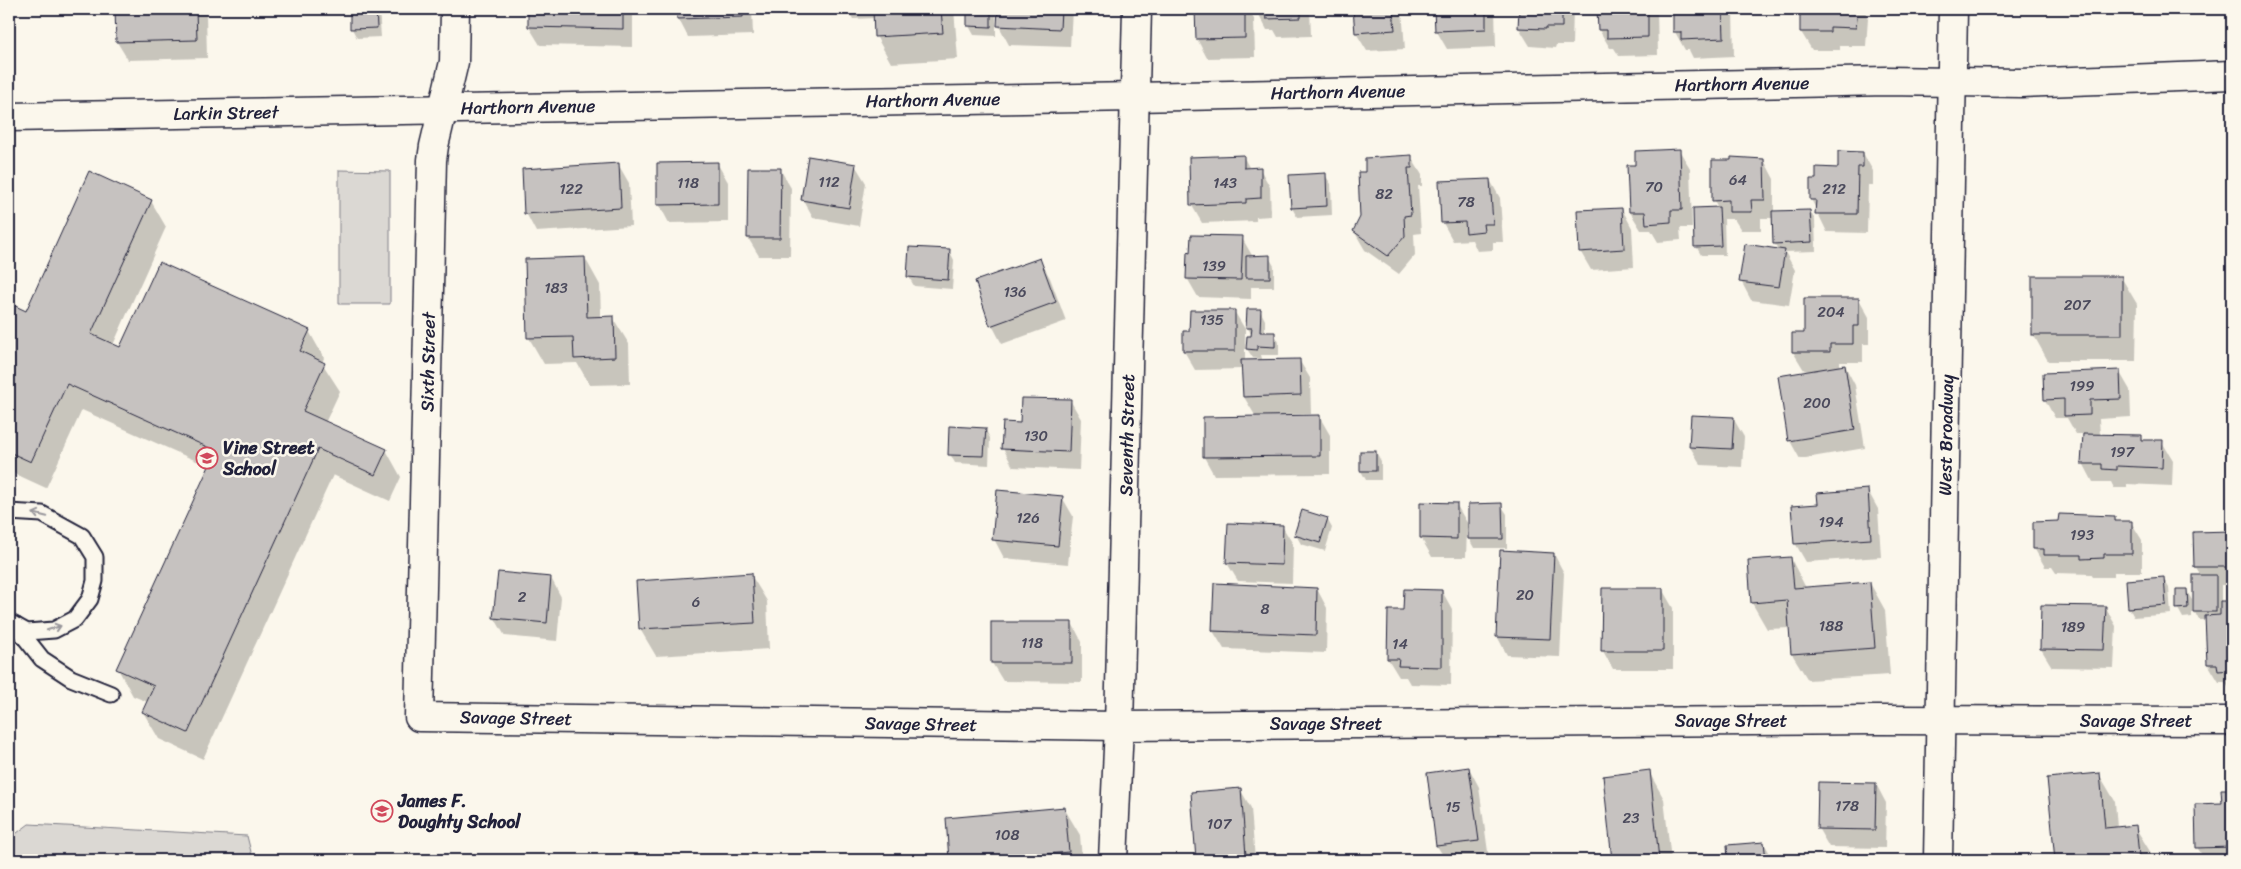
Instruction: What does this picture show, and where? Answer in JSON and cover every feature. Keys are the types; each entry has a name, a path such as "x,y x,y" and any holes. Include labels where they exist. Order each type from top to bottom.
{"street":[{"name":"Sixth Street","path":"419,717 432,160 454,62 455,9"},
{"name":"Seventh Street","path":"1113,860 1119,726 1138,9"},
{"name":"West Broadway","path":"1938,860 1953,9"},
{"name":"Harthorn Avenue","path":"443,109 1135,97 1876,81 2021,83 2232,75"},
{"name":"Larkin Street","path":"9,117 443,109"},
{"name":"Savage Street","path":"419,717 1119,726 1941,720 2232,722"}],"lane":[{"path":"9,512 42,514 82,536 95,558 95,581 90,599 75,619 54,630 28,632 12,623"},
{"path":"12,623 42,659 71,678 111,694"}],"shaded area":[{"path":"339,170 390,171 390,304 339,304"},
{"path":"29,824 247,836 253,860 9,860 9,839"}],"building":[{"path":"115,9 196,9 197,40 116,42"},
{"path":"350,9 376,9 377,28 350,29"},
{"path":"528,9 623,9 623,29 528,27"},
{"path":"676,9 743,9 743,17 677,19"},
{"path":"873,9 941,9 943,33 874,37"},
{"path":"967,9 991,9 991,27 967,26"},
{"path":"998,9 1061,9 1060,29 997,26"},
{"path":"1195,9 1245,9 1245,38 1196,39"},
{"path":"1255,9 1301,9 1301,18 1266,19 1265,12 1255,12"},
{"path":"1353,9 1393,9 1395,30 1355,33"},
{"path":"1434,9 1486,9 1486,29 1435,31"},
{"path":"1519,9 1562,9 1562,27 1546,27 1546,29 1518,28"},
{"path":"1597,9 1648,9 1648,37 1607,38 1607,30 1598,30"},
{"path":"1673,9 1723,9 1724,38 1681,40 1681,32 1673,32"},
{"path":"1812,9 1858,9 1856,28 1830,27 1830,32 1800,32 1800,13 1812,12"},
{"path":"1680,149 1682,210 1671,210 1671,222 1646,224 1645,212 1629,212 1627,165 1635,165 1635,151"},
{"path":"1838,151 1863,152 1863,167 1858,167 1857,214 1815,214 1816,200 1810,200 1810,179 1816,179 1816,167 1838,168"},
{"path":"1244,155 1244,168 1261,167 1261,198 1246,199 1246,203 1190,205 1189,157"},
{"path":"1412,155 1412,168 1408,168 1411,215 1404,216 1405,236 1388,256 1353,231 1360,217 1358,172 1365,172 1365,158"},
{"path":"808,156 856,164 849,208 801,200"},
{"path":"1731,157 1764,159 1765,200 1751,200 1752,212 1729,212 1729,200 1712,201 1712,160 1731,160"},
{"path":"718,162 718,204 657,205 657,163"},
{"path":"619,163 621,208 524,214 522,169"},
{"path":"748,168 781,168 780,238 747,238"},
{"path":"89,171 152,200 91,334 120,347 159,262 310,330 300,351 325,363 303,411 387,449 375,475 318,449 188,733 142,712 154,686 116,669 216,451 67,384 31,462 9,452 9,303 26,311"},
{"path":"1326,173 1327,206 1291,208 1289,175"},
{"path":"1490,179 1493,224 1483,224 1484,231 1466,233 1465,222 1441,223 1439,181"},
{"path":"1719,207 1721,246 1694,247 1693,208"},
{"path":"1622,208 1624,249 1579,252 1577,210"},
{"path":"1810,210 1812,242 1773,244 1772,211"},
{"path":"1191,235 1243,236 1241,280 1186,279 1187,252 1190,253"},
{"path":"1745,244 1785,250 1779,287 1739,282"},
{"path":"909,247 950,249 948,280 907,277"},
{"path":"1270,255 1270,278 1246,278 1246,256"},
{"path":"585,257 587,317 614,316 615,357 574,359 573,337 527,338 525,259"},
{"path":"1040,258 1056,302 990,326 975,281"},
{"path":"2032,276 2122,276 2122,335 2032,335"},
{"path":"1804,298 1859,298 1859,326 1853,326 1853,344 1830,344 1830,352 1792,352 1792,333 1804,333"},
{"path":"1247,309 1261,309 1260,332 1275,332 1275,347 1257,346 1257,350 1246,349 1247,336 1251,336 1252,328 1246,328"},
{"path":"1190,310 1235,310 1235,351 1183,351 1183,331 1189,331"},
{"path":"1300,359 1301,395 1243,397 1241,360"},
{"path":"1845,365 1855,430 1788,441 1778,376"},
{"path":"2120,370 2121,399 2090,400 2090,415 2064,416 2064,399 2044,400 2043,373"},
{"path":"1021,398 1071,399 1069,452 1001,449 1003,422 1020,423"},
{"path":"1320,415 1320,456 1203,457 1203,417"},
{"path":"1691,415 1734,417 1732,449 1689,447"},
{"path":"949,426 986,428 984,456 948,455"},
{"path":"2083,434 2141,435 2141,440 2163,440 2162,468 2117,466 2117,470 2102,469 2102,464 2081,464"},
{"path":"1360,451 1376,451 1376,471 1360,471"},
{"path":"1868,489 1871,539 1794,544 1791,506 1818,504 1817,493"},
{"path":"997,490 1063,496 1058,546 992,540"},
{"path":"1420,502 1457,503 1457,539 1420,538"},
{"path":"1502,503 1503,539 1468,539 1468,504"},
{"path":"1302,510 1328,518 1320,543 1294,535"},
{"path":"2059,514 2115,516 2115,521 2132,521 2132,554 2104,554 2104,558 2081,559 2081,555 2044,555 2044,549 2033,549 2033,522 2058,521"},
{"path":"1228,523 1283,525 1282,565 1226,563"},
{"path":"2232,531 2232,567 2194,567 2193,532"},
{"path":"1500,550 1554,553 1550,639 1496,637"},
{"path":"1791,557 1794,588 1870,582 1875,648 1791,654 1787,600 1751,603 1748,560"},
{"path":"498,572 551,577 547,623 493,618"},
{"path":"752,573 755,623 639,629 636,581"},
{"path":"2193,575 2216,575 2216,612 2193,612"},
{"path":"2164,577 2166,605 2128,608 2126,580"},
{"path":"1214,583 1317,588 1316,635 1212,631"},
{"path":"1602,588 1663,588 1663,651 1601,651"},
{"path":"1404,589 1442,590 1442,667 1398,666 1399,659 1387,659 1388,610 1403,610"},
{"path":"2176,589 2187,589 2188,608 2176,609"},
{"path":"2220,601 2232,601 2232,670 2218,671 2217,664 2207,664 2205,616 2220,615"},
{"path":"2041,605 2106,606 2104,650 2040,649"},
{"path":"991,622 1072,622 1072,663 991,663"},
{"path":"1469,767 1479,841 1436,846 1427,773"},
{"path":"1650,770 1659,860 1612,860 1603,776"},
{"path":"2100,773 2105,828 2136,825 2139,856 2094,860 2055,860 2047,778"},
{"path":"1818,782 1876,783 1875,830 1817,829"},
{"path":"1241,788 1246,856 1196,860 1191,792"},
{"path":"2221,789 2232,789 2232,847 2196,848 2195,804 2222,803"},
{"path":"1065,807 1069,852 979,860 949,860 946,818"},
{"path":"1764,842 1766,860 1728,860 1727,845"}],"place":[{"name":"Vine Street School","path":"207,458"},
{"name":"James F. Doughty School","path":"382,811"}]}
